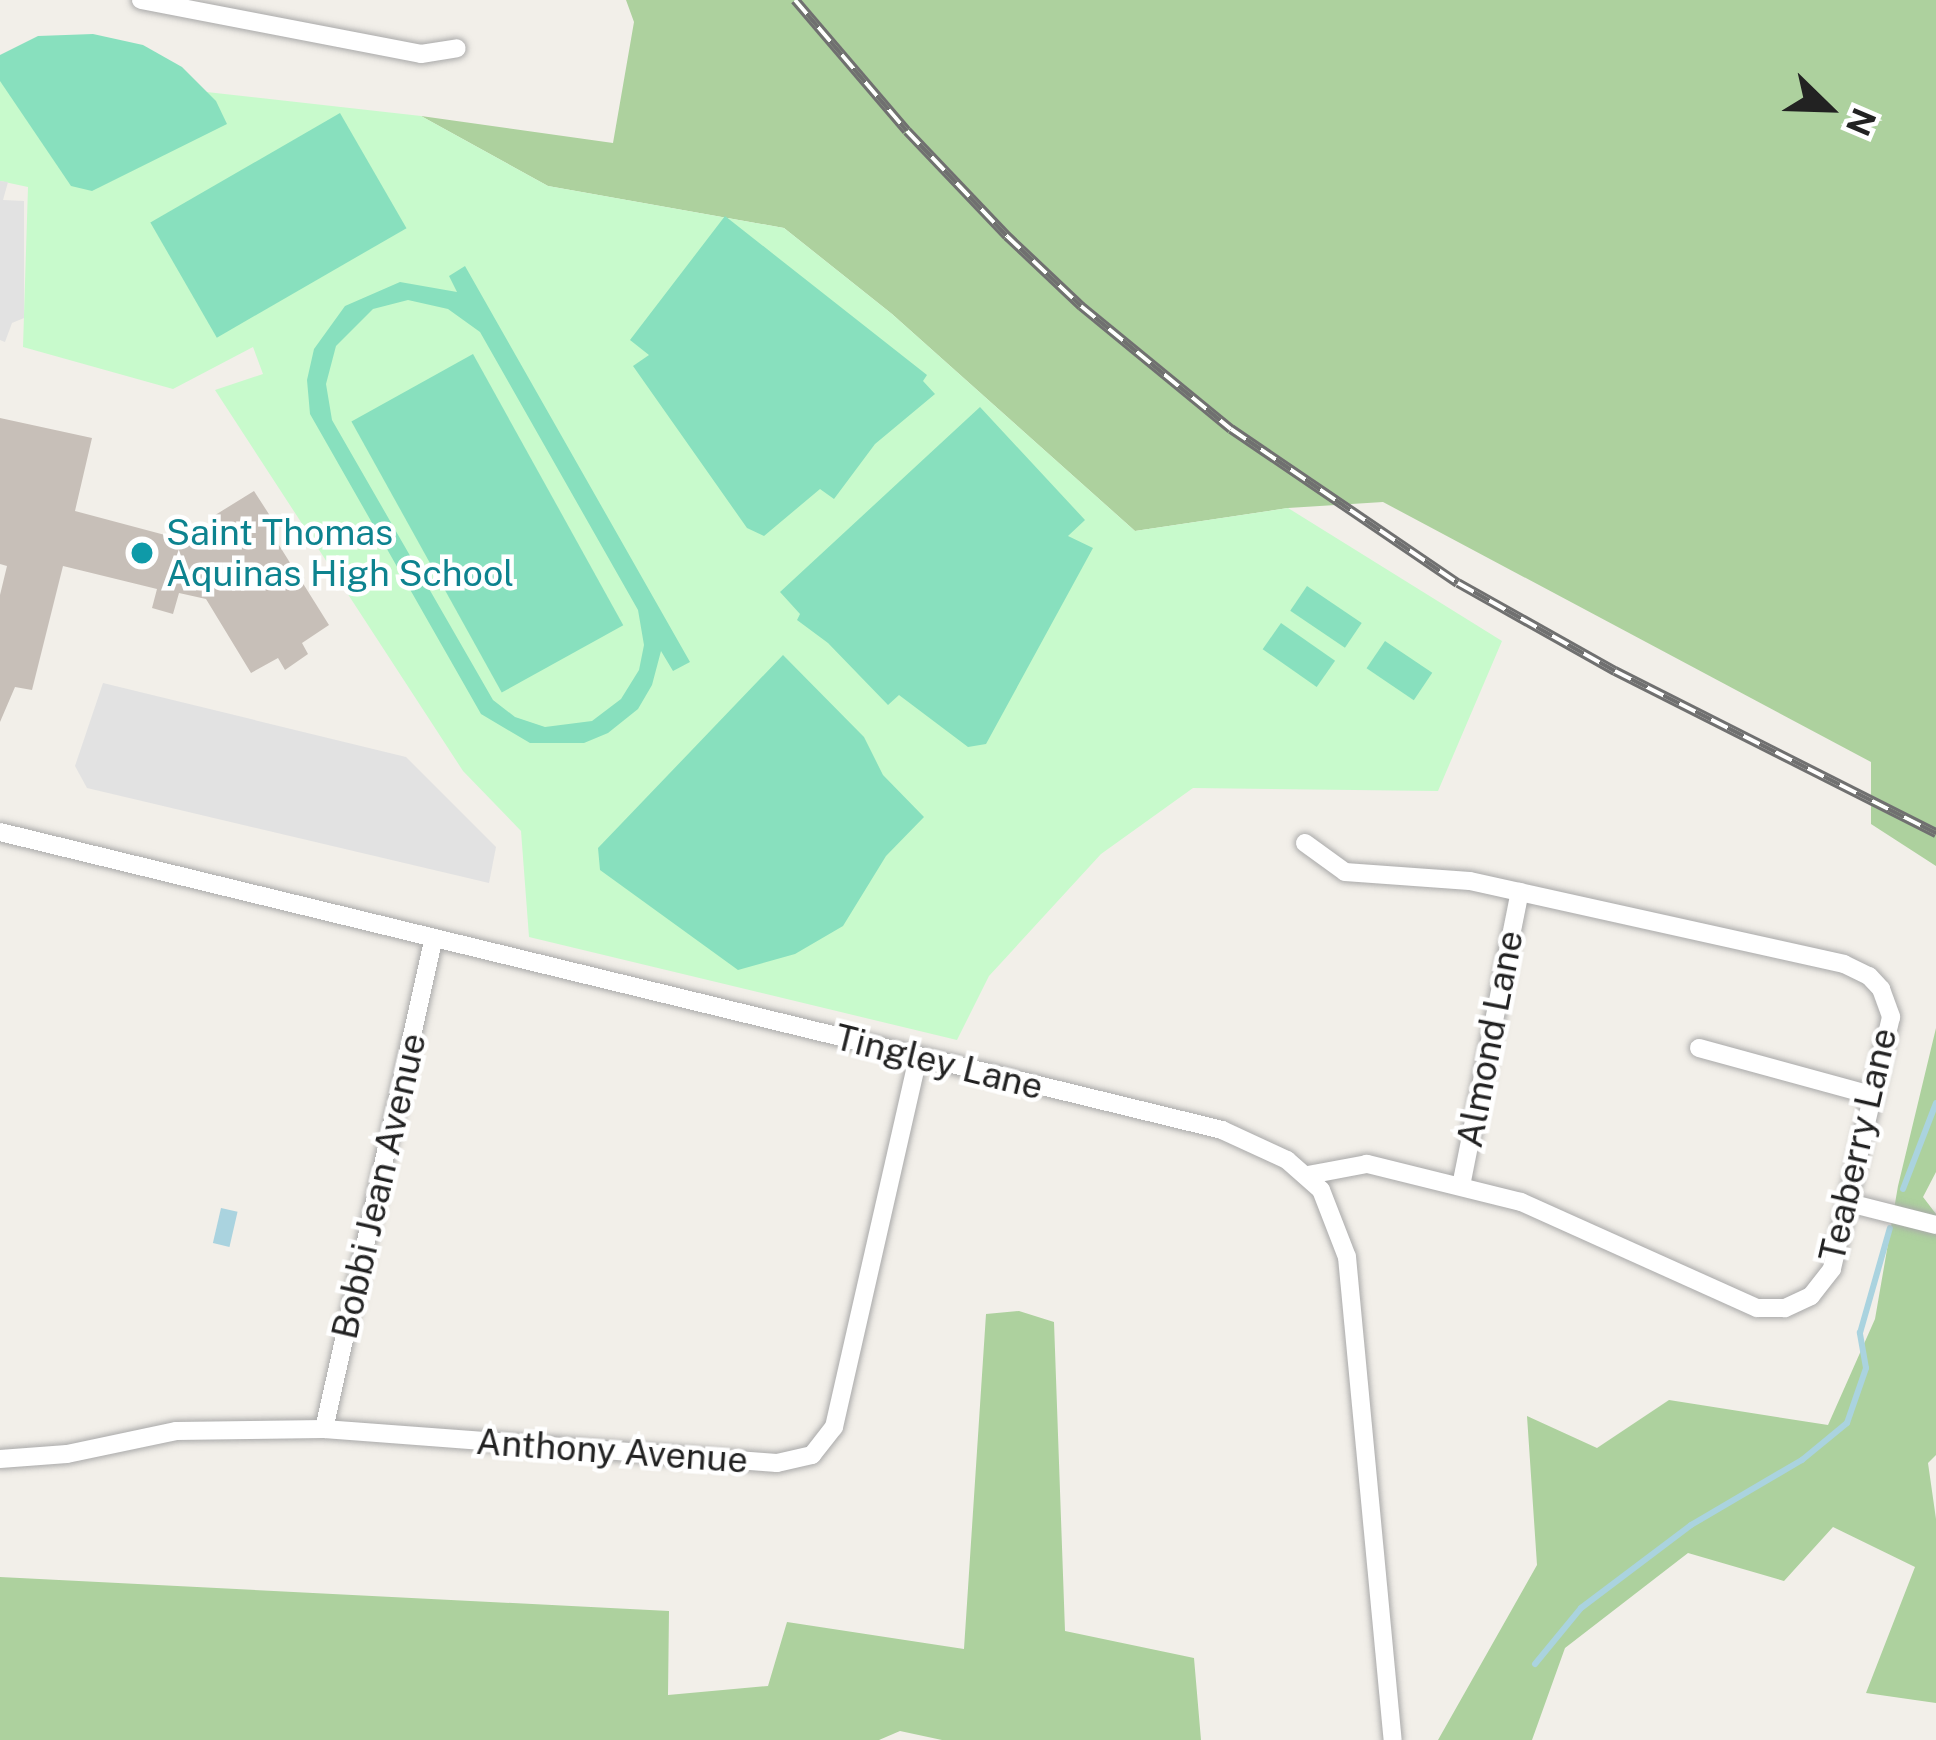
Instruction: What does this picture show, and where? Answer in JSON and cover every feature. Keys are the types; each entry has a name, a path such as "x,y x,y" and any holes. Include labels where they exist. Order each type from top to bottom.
{"street":[{"path":"141,0 422,54 457,48"},
{"name":"Tingley Lane","path":"0,832 433,942 1222,1130 1263,1147 1309,1175 1334,1211 1347,1257 1393,1740"},
{"name":"Teaberry Lane","path":"1305,843 1345,872 1469,881 1859,969 1882,989 1891,1017 1849,1203 1825,1281 1799,1303 1772,1310 1757,1308 1521,1202 1461,1186 1367,1164 1309,1175"},
{"name":"Almond Lane","path":"1461,1186 1520,892"},
{"name":"Bobbi Jean Avenue","path":"324,1429 433,942"},
{"path":"1699,1048 1874,1096"},
{"name":"Anthony Avenue","path":"0,1459 67,1454 176,1431 324,1429 777,1463 812,1455 834,1427 918,1058"},
{"path":"1849,1203 1936,1225"}],"green space":[{"path":"626,0 1936,0 1936,866 1871,824 1871,762 1383,502 1288,508 1135,531 892,314 784,228 548,186 421,116 613,143 634,22"},
{"path":"93,34 143,45 182,67 216,101 227,124 92,191 71,186 0,81 0,55 38,36"},
{"path":"0,69 421,116 548,186 784,228 892,314 1135,531 1288,508 1502,641 1438,791 1193,788 1101,854 989,976 957,1040 529,937 521,831 463,771 215,390 263,374 253,347 173,389 23,347 28,187 0,181"},
{"path":"340,113 406,228 217,338 150,223"},
{"path":"725,216 927,375 923,381 935,394 875,444 834,499 820,489 764,536 747,528 633,366 649,355 630,340"},
{"path":"465,266 690,662 673,671 661,651 652,685 638,709 608,733 584,743 530,743 481,714 310,414 307,380 314,349 345,306 400,282 457,292 449,276","holes":["408,300 448,309 480,332 638,610 644,645 639,670 621,699 592,721 545,727 515,717 493,700 332,420 326,384 336,346 373,309"]},
{"path":"473,354 623,625 502,693 351,421"},
{"path":"980,407 1085,520 1068,536 1093,548 986,744 968,747 899,695 888,705 828,643 797,620 800,614 780,592"},
{"path":"1307,586 1362,623 1345,648 1290,611"},
{"path":"1281,623 1335,661 1317,687 1263,649"},
{"path":"1385,641 1432,673 1414,700 1367,668"},
{"path":"783,655 864,737 883,775 924,817 886,856 843,926 795,954 738,970 600,870 598,848"},
{"path":"1936,1028 1936,1172 1923,1197 1936,1214 1936,1455 1928,1463 1936,1519 1936,1703 1866,1693 1915,1567 1833,1527 1784,1581 1688,1553 1565,1648 1532,1740 1438,1740 1537,1565 1527,1416 1597,1448 1669,1400 1828,1425 1875,1319 1898,1186"},
{"path":"1019,1311 1054,1322 1065,1631 1194,1658 1201,1740 942,1740 900,1731 879,1740 0,1740 0,1577 669,1611 668,1695 768,1686 787,1622 964,1649 986,1314"}],"shaded area":[{"path":"0,181 8,182 3,200 24,201 24,318 12,323 5,342 0,340"},
{"path":"103,683 406,757 496,847 489,883 87,788 75,766"}],"water":[{"path":"221,1208 238,1212 229,1247 213,1243"}],"building":[{"name":"Saint Thomas Aquinas High School","path":"0,418 92,438 75,511 195,543 218,529 212,517 254,491 274,522 267,526 329,625 302,643 308,654 285,670 278,658 251,673 206,599 179,593 173,614 152,608 157,589 63,566 32,690 15,687 0,722 0,595 7,566 0,564"}],"waterway":[{"path":"1903,1189 1936,1103"},
{"path":"1535,1664 1581,1608 1691,1525 1802,1460 1847,1423 1866,1368 1860,1333 1890,1228"}],"railway":[{"path":"795,0 907,131 1007,236 1081,306 1231,429 1458,583 1615,671 1936,833"}],"place":[{"name":"Saint Thomas Aquinas High School","path":"142,553"}]}
